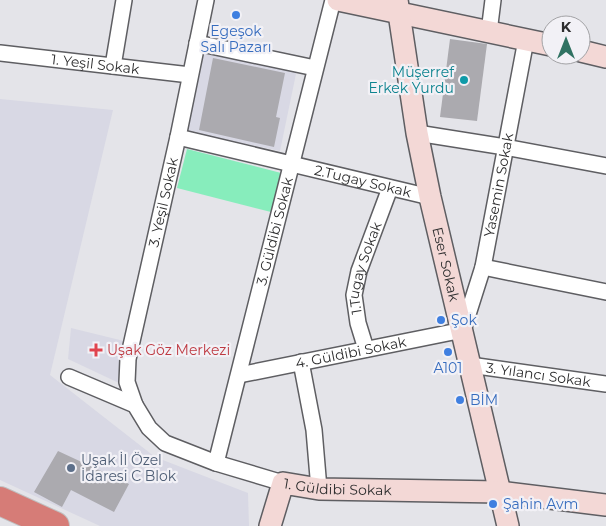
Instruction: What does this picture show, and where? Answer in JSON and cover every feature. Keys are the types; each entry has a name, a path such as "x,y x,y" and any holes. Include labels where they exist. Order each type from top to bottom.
{"highway":[{"path":"0,501 55,526"}],"street":[{"path":"113,66 124,0"},
{"name":"3. Yeşil Sokak","path":"134,405 127,382 128,359 178,137 206,0"},
{"name":"3. Güldibi Sokak","path":"216,463 333,0"},
{"path":"338,0 398,6 489,32 541,43"},
{"path":"489,32 492,0"},
{"name":"Eser Sokak","path":"398,6 417,133 430,197 508,526"},
{"name":"Yasemin Sokak","path":"462,330 483,267 526,40"},
{"path":"197,43 316,68"},
{"name":"1. Yeşil Sokak","path":"0,54 190,75"},
{"path":"591,54 606,57"},
{"path":"417,133 606,166"},
{"name":"2.Tugay Sokak","path":"178,137 430,197"},
{"name":"1.Tugay Sokak","path":"366,349 358,323 354,295 360,271 390,188"},
{"path":"483,267 606,292"},
{"name":"4. Güldibi Sokak","path":"238,375 462,330"},
{"path":"301,362 314,430 319,489"},
{"name":"3. Yılancı Sokak","path":"470,366 606,384"},
{"path":"69,377 134,405"},
{"name":"1. Güldibi Sokak","path":"134,405 149,428 166,443 216,463 283,483 319,489 500,492 606,505"},
{"path":"270,526 283,483"}],"shaded area":[{"path":"202,49 297,69 280,151 185,131"},
{"path":"0,99 113,110 50,375 155,457 248,493 249,526 100,526 0,480"},
{"name":"Uşak Göz Merkezi","path":"71,328 124,341 119,383 68,359"}],"green space":[{"path":"187,149 285,174 275,213 177,188"}],"building":[{"name":"Müşerref Erkek Yurdu","path":"450,39 487,44 477,121 440,117"},
{"path":"213,58 285,73 276,117 280,118 274,147 199,130"},
{"name":"Uşak İl Özel İdaresi C Blok","path":"58,451 129,484 114,512 71,490 62,507 34,492"}],"place":[{"name":"Egeşok Salı Pazarı","path":"236,15"},
{"name":"Müşerref Erkek Yurdu","path":"464,80"},
{"name":"Şok","path":"441,320"},
{"name":"Uşak Göz Merkezi","path":"96,350"},
{"name":"A101","path":"448,352"},
{"name":"BİM","path":"460,400"},
{"name":"Uşak İl Özel İdaresi C Blok","path":"71,468"},
{"name":"Şahin Avm","path":"493,504"}]}
